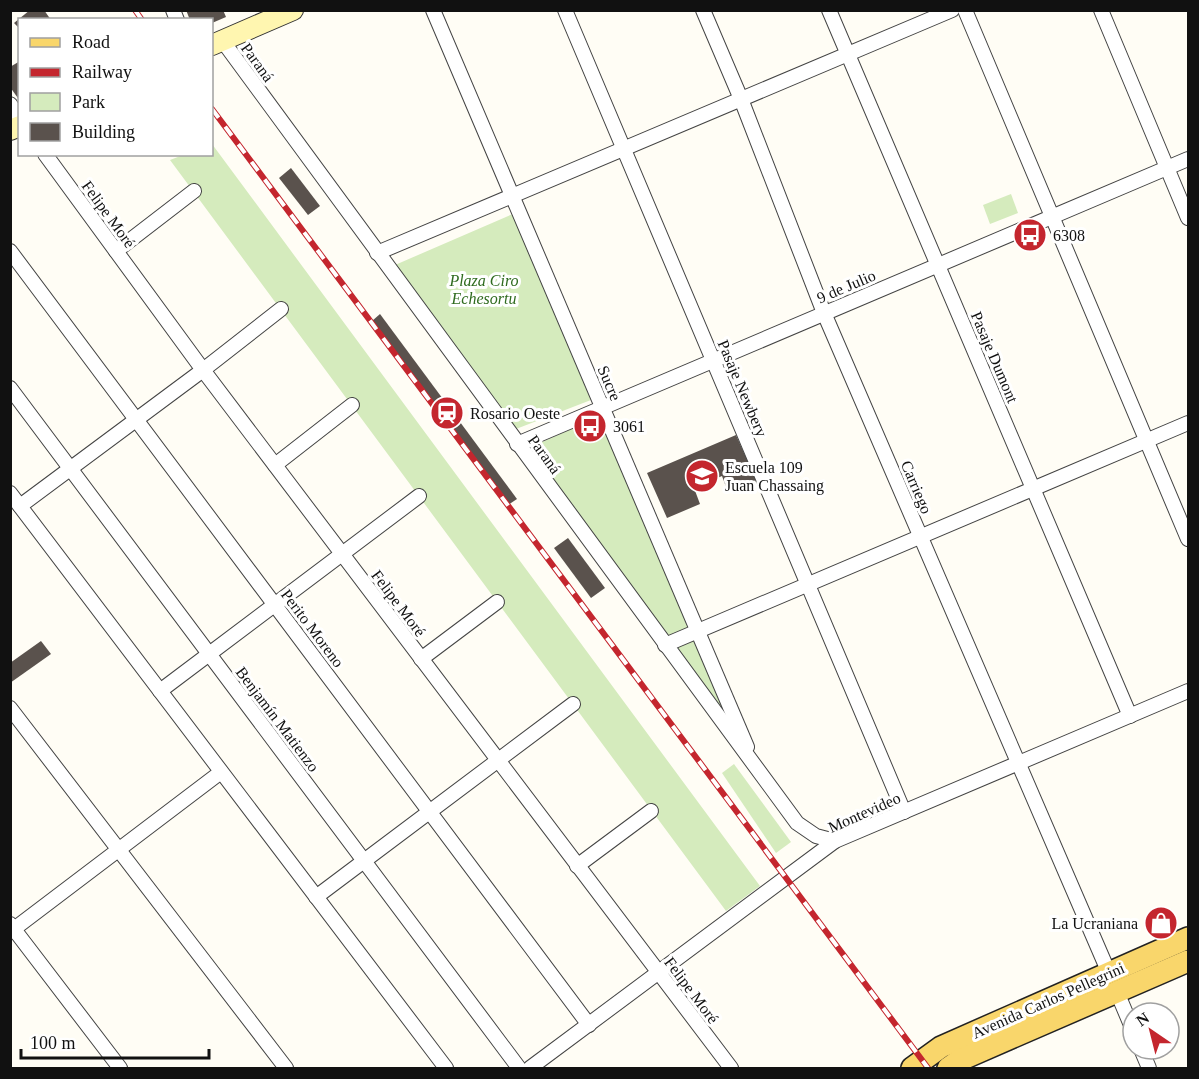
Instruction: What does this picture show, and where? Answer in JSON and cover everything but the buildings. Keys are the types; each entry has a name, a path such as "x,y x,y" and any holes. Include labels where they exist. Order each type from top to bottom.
{"main road":[{"path":"217,43 293,10"},
{"name":"Avenida Carlos Pellegrini","path":"948,1068 1113,983 1188,939"},
{"name":"Avenida Carlos Pellegrini","path":"912,1068 941,1047 1113,983 1188,961"}],"street":[{"name":"Sucre","path":"433,10 756,768"},
{"name":"Pasaje Newbery","path":"565,10 904,812"},
{"name":"Carriego","path":"703,10 741,99 824,313 1121,1002"},
{"name":"Pasaje Dumont","path":"829,10 1130,716"},
{"path":"377,253 952,10"},
{"path":"965,10 1188,539"},
{"path":"1101,10 1188,218"},
{"name":"Paraná","path":"217,43 377,253 797,823 816,836 835,841"},
{"name":"Felipe Moré","path":"46,156 202,370 658,973 723,1066"},
{"name":"9 de Julio","path":"517,444 1188,159"},
{"path":"116,251 194,191"},
{"name":"Perito Moreno","path":"10,251 589,1025"},
{"path":"20,506 280,309"},
{"name":"Benjamín Matienzo","path":"10,388 519,1068"},
{"path":"275,465 352,405"},
{"path":"665,645 1188,423"},
{"path":"10,493 446,1068"},
{"path":"160,691 418,496"},
{"path":"421,659 497,602"},
{"name":"Montevideo","path":"531,1068 835,841 1188,691"},
{"path":"316,897 573,704"},
{"path":"10,708 286,1068"},
{"path":"120,1068 12,928 221,772"},
{"path":"577,866 651,811"}],"green space":[{"path":"213,145 760,886 726,911 170,160 180,156 213,156"},
{"path":"1011,194 1018,213 990,224 983,205"},
{"name":"Plaza Ciro Echesortu","path":"515,213 591,400 516,429 395,265"},
{"path":"601,416 693,627 665,639 526,449"},
{"path":"695,638 738,737 673,648"},
{"path":"734,764 791,842 776,853 722,773"}],"railway":[{"path":"135,10 141,18"},
{"path":"213,110 928,1068"}],"place":[{"name":"6308","path":"1030,235"},
{"name":"Rosario Oeste","path":"447,413"},
{"name":"3061","path":"590,426"},
{"name":"Escuela 109 Juan Chassaing","path":"702,476"},
{"name":"La Ucraniana","path":"1161,923"}]}
